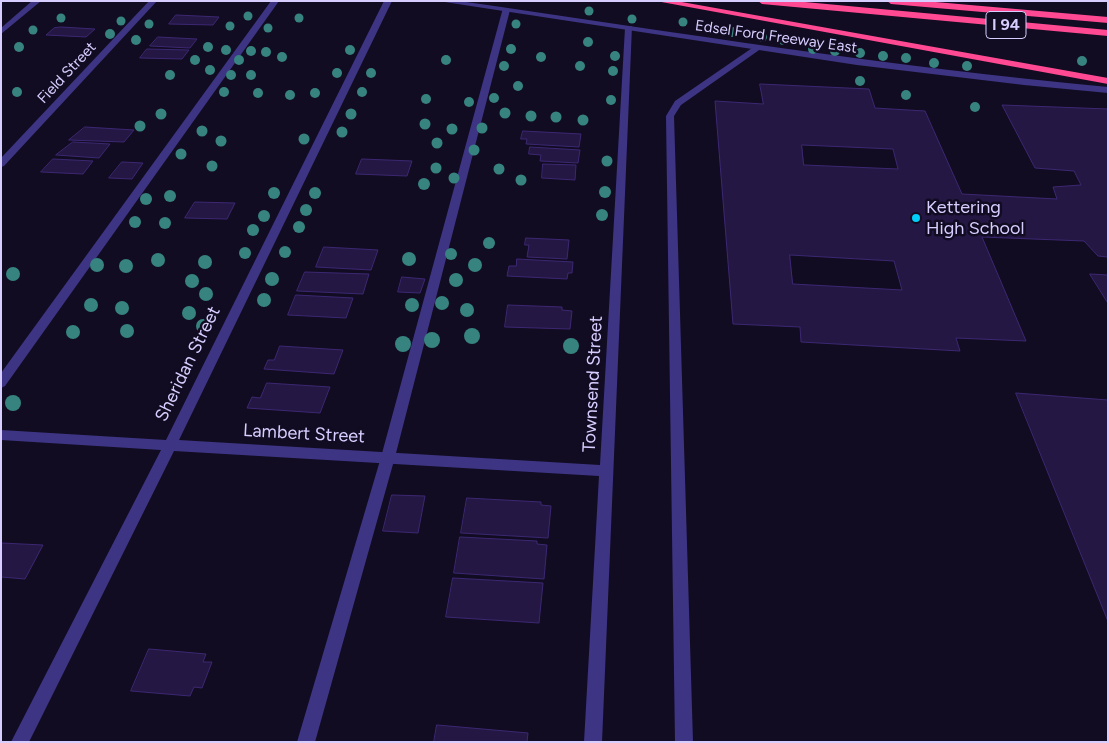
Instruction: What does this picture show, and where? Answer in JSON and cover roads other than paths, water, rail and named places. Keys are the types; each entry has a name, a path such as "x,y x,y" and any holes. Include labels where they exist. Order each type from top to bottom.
{"highway":[{"path":"660,1 1108,81"},
{"name":"I 94","path":"762,1 1108,33"},
{"name":"I 94","path":"891,1 1108,20"}],"street":[{"path":"1,32 38,1"},
{"name":"Field Street","path":"1,164 153,1"},
{"path":"1,383 275,1"},
{"name":"Sheridan Street","path":"20,742 170,446 388,1"},
{"name":"Edsel Ford Freeway East","path":"442,1 956,76 1108,90"},
{"path":"306,742 388,457 506,10"},
{"name":"Townsend Street","path":"593,742 629,28"},
{"path":"685,741 670,116 678,103 758,48"},
{"name":"Lambert Street","path":"1,435 606,471"}],"place":[{"name":"Kettering High School","path":"916,218"}]}
